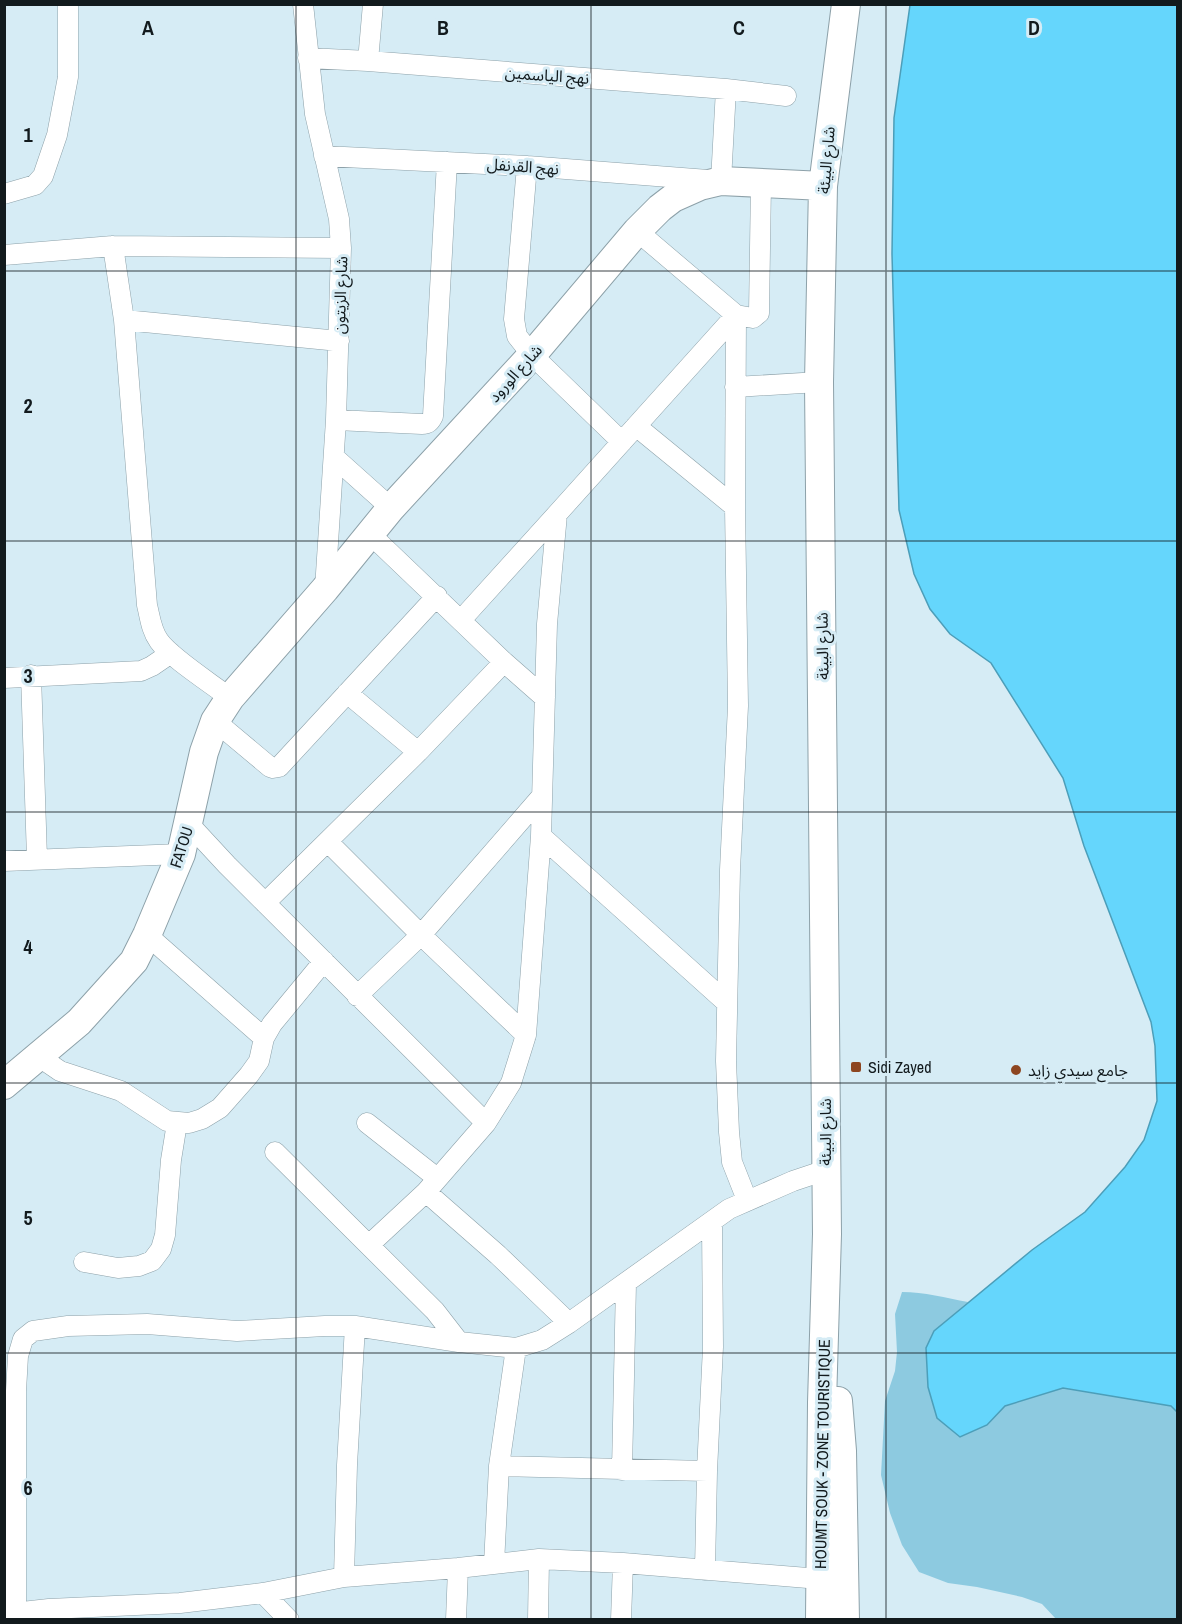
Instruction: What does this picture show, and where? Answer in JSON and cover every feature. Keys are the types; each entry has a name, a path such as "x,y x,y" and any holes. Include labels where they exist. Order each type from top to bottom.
{"main road":[{"name":"شارع البيئة","path":"826,1288 819,382 823,186 846,4"},
{"name":"شارع الورود","path":"325,589 369,533 532,355 637,231 660,208 673,198 700,186 721,181 823,186"},
{"name":"FATOU","path":"4,1085 79,1022 134,961 181,854 204,752 223,709 325,589"},
{"name":"HOUMT SOUK - ZONE TOURISTIQUE","path":"820,1620 822,1403 826,1288"},
{"path":"826,1288 842,1451 845,1620"}],"street":[{"path":"4,194 35,185 44,176 57,135 68,77 68,4"},
{"name":"شارع الزيتون","path":"303,4 315,114 339,219 341,248 336,420 325,589"},
{"path":"368,61 373,4"},
{"name":"نهج الياسمين","path":"308,58 726,89 786,96"},
{"path":"721,181 726,89"},
{"name":"نهج القرنفل","path":"324,156 527,166 721,181"},
{"path":"336,420 422,424 431,421 447,162"},
{"path":"527,166 514,320 517,336 532,355 622,442"},
{"path":"637,231 736,315 753,318 759,313 761,183"},
{"path":"113,246 124,320 147,605 152,627 159,642 223,709 270,767 276,768 436,596"},
{"path":"4,255 113,246 341,248"},
{"path":"736,315 735,507 738,706 729,881 726,1061 732,1162 747,1200"},
{"path":"461,620 736,315"},
{"path":"124,320 339,341"},
{"path":"735,387 819,382"},
{"path":"636,426 735,507"},
{"path":"334,457 391,508"},
{"path":"370,1244 432,1185 486,1123 511,1083 526,1035 541,836 547,624 557,514"},
{"path":"369,533 545,698"},
{"path":"4,678 141,671 171,653"},
{"path":"265,903 418,752 504,662"},
{"path":"31,675 37,858"},
{"path":"347,693 418,752"},
{"path":"357,996 421,935 541,797"},
{"path":"189,825 486,1123"},
{"path":"541,836 727,1003"},
{"path":"328,842 526,1035"},
{"path":"4,861 181,854"},
{"path":"147,935 264,1038"},
{"path":"38,1056 60,1071 122,1091 167,1121 189,1123 202,1119 220,1107 259,1061 264,1038 272,1024 324,961"},
{"path":"84,1262 118,1268 139,1266 152,1261 161,1249 165,1235 171,1160 177,1123"},
{"path":"367,1123 432,1185 498,1256 569,1323"},
{"path":"275,1152 435,1311 459,1342"},
{"path":"820,1579 623,1563 539,1559 344,1577 165,1612 12,1615 18,1356 23,1339 33,1331 100,1324 147,1324 237,1331 355,1326 516,1348 542,1340 569,1323 729,1209 826,1170"},
{"path":"705,1570 706,1471 713,1347 712,1221"},
{"path":"622,1470 626,1283"},
{"path":"344,1577 347,1465 355,1326"},
{"path":"494,1564 499,1466 516,1348"},
{"path":"499,1466 706,1471"},
{"path":"538,1620 539,1559"},
{"path":"621,1620 623,1563"},
{"path":"456,1620 458,1568"},
{"path":"263,1593 290,1620"}],"shaded area":[{"path":"910,5 1178,5 1177,1412 1171,1406 1063,1388 1005,1406 987,1425 960,1437 937,1418 928,1387 926,1348 934,1331 1032,1250 1085,1212 1125,1167 1144,1140 1157,1101 1155,1046 1151,1022 1084,846 1063,778 991,663 950,634 930,609 914,574 899,510 892,254 894,118"},
{"path":"902,1292 968,1302 934,1331 987,1425 1005,1406 1063,1388 1172,1406 1177,1412 1177,1619 1056,1619 1042,1604 1022,1597 948,1583 919,1572 902,1545 890,1513 881,1475 885,1401 895,1371 897,1352 895,1314"}],"place":[{"name":"Sidi Zayed","path":"856,1067"},
{"name":"جامع سيدي زايد","path":"1016,1070"}]}
